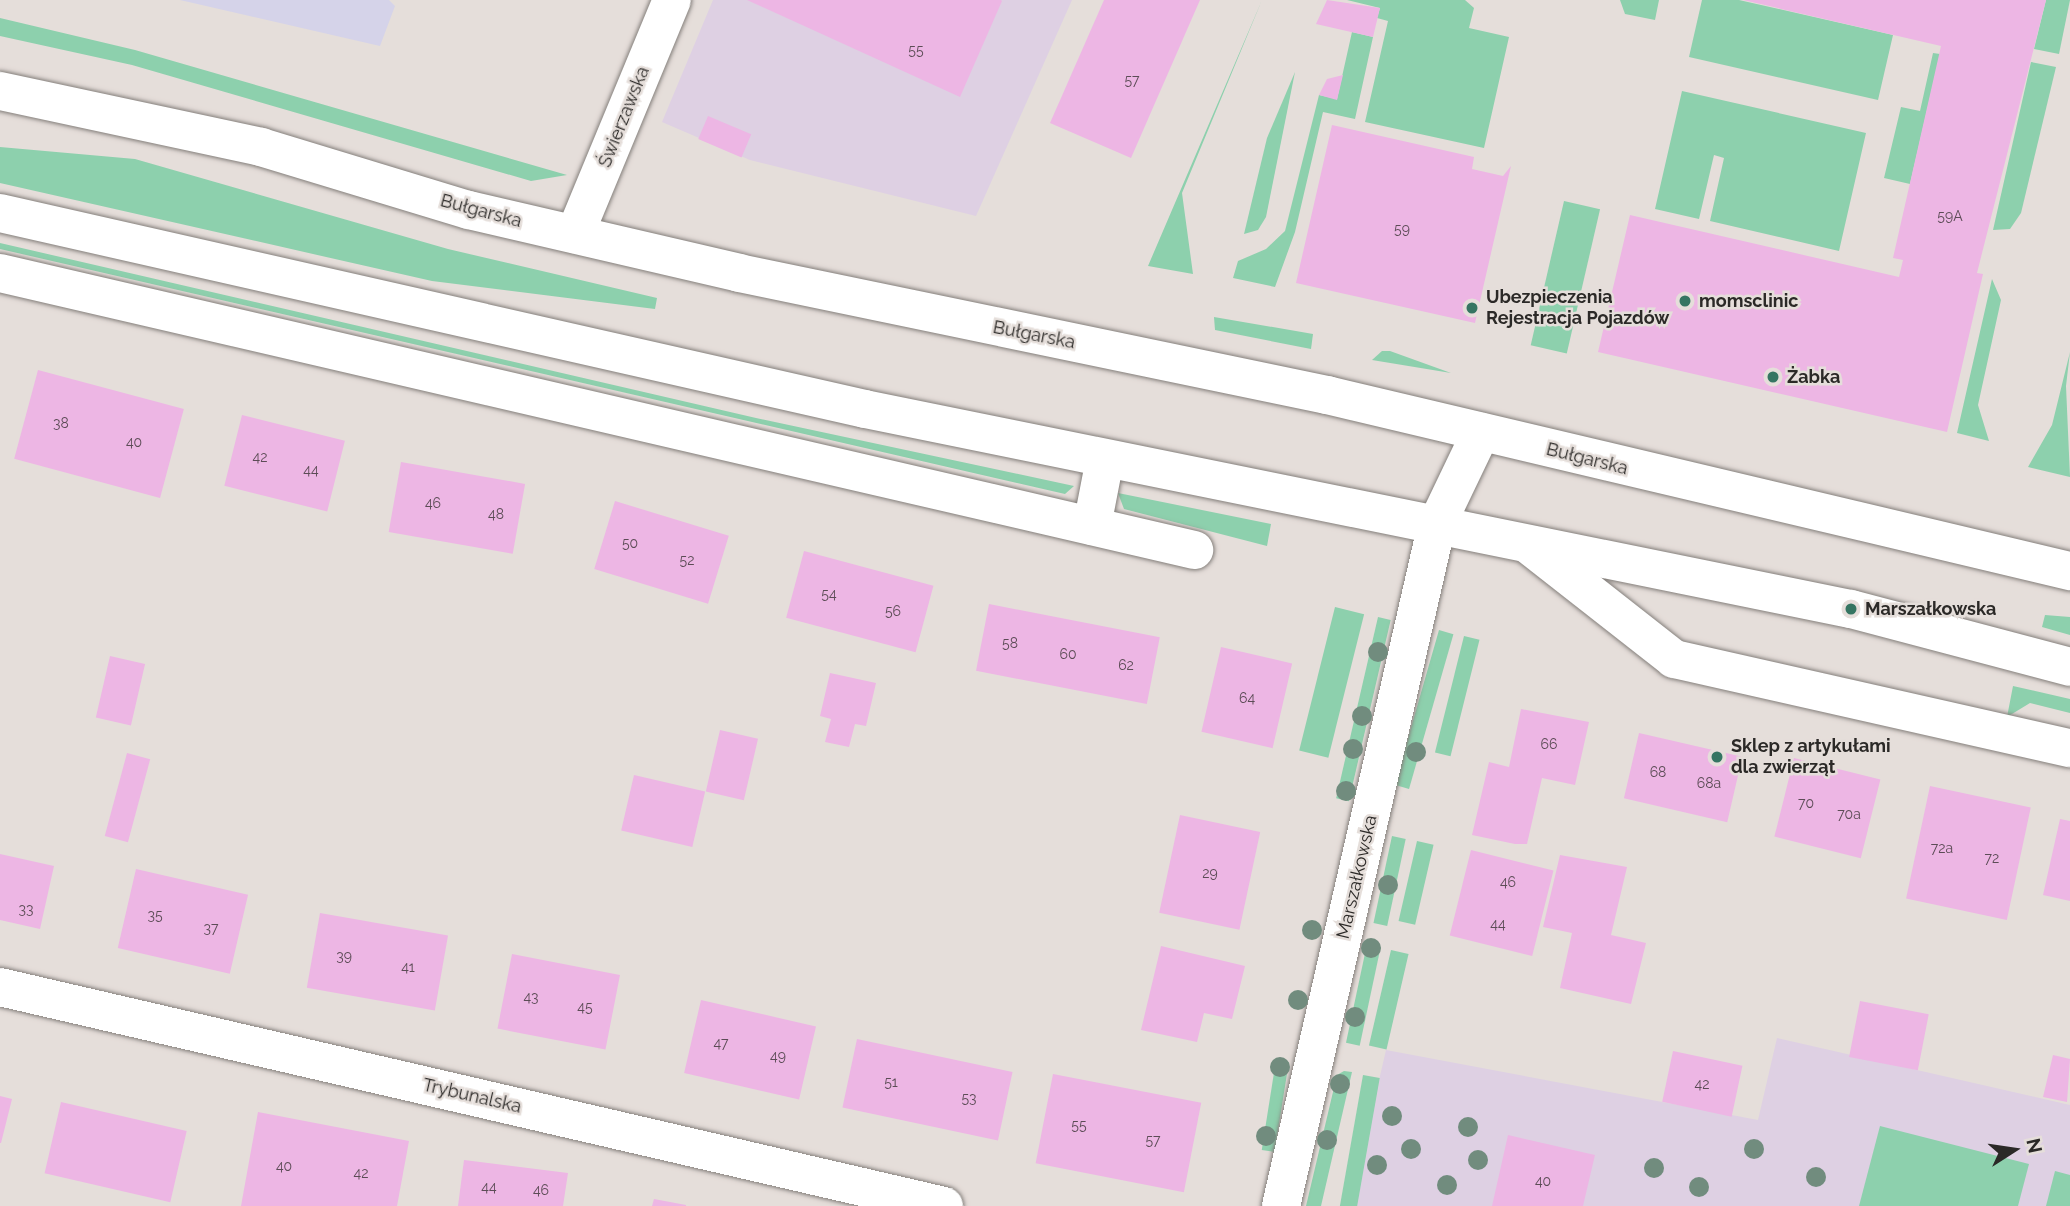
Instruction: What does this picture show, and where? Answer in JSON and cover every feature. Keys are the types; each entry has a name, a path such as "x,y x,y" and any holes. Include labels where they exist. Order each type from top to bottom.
{"street":[{"name":"Świerzawska","path":"575,234 673,0"},
{"name":"Bułgarska","path":"0,91 261,147 575,234 1481,432 2070,571"},
{"path":"0,213 1105,459 1851,609 2070,667"},
{"path":"0,273 1194,550"},
{"name":"Marszałkowska","path":"1282,1206 1437,524 1481,432"},
{"path":"1092,526 1105,459"},
{"path":"1526,542 1674,659 2070,748"},
{"name":"Trybunalska","path":"0,987 944,1206"}],"shaded area":[{"path":"180,0 389,0 395,6 380,46"},
{"path":"713,0 1072,0 976,216 750,160 662,122"},
{"path":"1777,1038 2070,1105 2070,1206 1350,1206 1386,1050 1758,1120"}],"green space":[{"path":"1262,0 1182,193 1193,274 1148,266"},
{"path":"1347,0 1465,0 1474,8 1469,28 1509,37 1484,148 1365,122 1388,21 1377,18 1380,8"},
{"path":"1620,0 1659,0 1655,20 1625,14"},
{"path":"1702,0 1739,0 1893,35 1878,100 1689,57"},
{"path":"2046,0 2070,0 2059,54 2034,49"},
{"path":"0,18 135,50 567,175 531,181 132,65 0,36"},
{"path":"1352,32 1373,37 1355,119 1323,112 1295,232 1275,287 1233,278 1238,261 1266,249 1285,231 1319,95 1337,99"},
{"path":"1933,53 1940,54 1910,184 1884,178 1901,107 1920,111"},
{"path":"2031,62 2056,67 2021,213 2010,229 1993,230"},
{"path":"1295,72 1266,217 1258,230 1244,234 1267,138"},
{"path":"1682,91 1866,133 1839,251 1710,221 1724,158 1714,155 1699,219 1655,209"},
{"path":"0,147 135,159 448,249 657,298 655,309 432,281 0,183"},
{"path":"1564,201 1600,209 1567,354 1531,345"},
{"path":"0,243 756,418 1074,486 1065,494 0,249"},
{"path":"1992,279 2001,300 1978,405 1989,441 1957,433"},
{"path":"1214,317 1313,334 1311,349 1215,330"},
{"path":"1382,351 1390,351 1451,373 1372,360"},
{"path":"2070,352 2066,386 2070,477 2028,467 2052,425"},
{"path":"1118,493 1271,524 1267,546 1124,509"},
{"path":"1335,607 1364,614 1328,758 1299,751"},
{"path":"2045,615 2070,617 2070,635 2042,627"},
{"path":"1378,617 1391,620 1349,801 1336,798"},
{"path":"1439,630 1453,634 1409,789 1395,785"},
{"path":"1464,636 1480,640 1450,756 1435,752"},
{"path":"2013,686 2070,699 2070,713 2030,703 2007,717"},
{"path":"1392,836 1406,839 1387,926 1373,923"},
{"path":"1417,841 1434,845 1415,925 1399,921"},
{"path":"1367,944 1381,947 1360,1046 1346,1043"},
{"path":"1391,950 1409,954 1386,1050 1369,1045"},
{"path":"1276,1060 1289,1062 1275,1152 1262,1150"},
{"path":"1344,1071 1352,1072 1321,1206 1306,1206 1337,1075"},
{"path":"1363,1075 1380,1078 1357,1206 1340,1206"},
{"path":"1880,1126 2029,1164 2018,1206 1859,1206"},
{"path":"2055,1171 2070,1175 2070,1206 2046,1206"}],"building":[{"path":"747,0 1001,0 1002,1 960,97"},
{"path":"1104,0 1200,0 1131,158 1050,123"},
{"path":"1327,0 1380,8 1373,37 1316,24"},
{"path":"1743,0 2046,0 1977,273 1983,274 1947,432 1598,352 1630,215 1899,277 1903,260 1893,258 1941,46"},
{"path":"1343,75 1337,100 1319,95 1327,79"},
{"path":"708,116 751,134 741,157 698,139"},
{"path":"1332,125 1474,157 1472,169 1503,176 1511,166 1475,323 1296,283"},
{"path":"38,370 184,409 160,498 14,459"},
{"path":"242,415 345,441 327,511 224,486"},
{"path":"401,462 525,484 513,554 389,532"},
{"path":"615,501 729,536 708,604 594,569"},
{"path":"804,551 933,586 916,652 786,618"},
{"path":"989,604 1160,637 1147,704 976,671"},
{"path":"1221,647 1292,663 1273,748 1201,732"},
{"path":"110,656 145,664 131,725 96,717"},
{"path":"830,673 876,683 866,726 855,724 849,747 825,742 831,719 820,716"},
{"path":"1521,709 1589,722 1575,785 1542,778 1527,844 1472,835 1489,762 1509,767"},
{"path":"720,730 758,739 744,800 706,791"},
{"path":"1639,733 1742,757 1727,822 1624,798"},
{"path":"127,753 150,759 128,842 105,836"},
{"path":"1794,758 1880,780 1861,858 1774,837"},
{"path":"634,775 705,791 692,847 621,831"},
{"path":"1930,786 2031,807 2007,920 1906,898"},
{"path":"1180,815 1260,832 1239,930 1159,913"},
{"path":"2060,819 2070,821 2070,901 2043,895"},
{"path":"1471,850 1553,871 1532,956 1450,935"},
{"path":"0,854 54,866 40,929 0,920"},
{"path":"1560,855 1627,867 1611,935 1646,943 1631,1004 1560,988 1572,933 1543,927"},
{"path":"136,869 248,895 230,974 118,948"},
{"path":"320,913 448,936 435,1010 307,988"},
{"path":"1161,946 1245,966 1232,1019 1204,1013 1197,1042 1141,1030"},
{"path":"512,954 620,975 605,1050 497,1029"},
{"path":"701,1000 816,1027 799,1100 684,1073"},
{"path":"1860,1001 1929,1014 1918,1070 1849,1057"},
{"path":"857,1039 1013,1072 998,1141 842,1107"},
{"path":"1673,1051 1742,1066 1732,1117 1662,1102"},
{"path":"2053,1055 2070,1059 2067,1102 2043,1097"},
{"path":"1053,1074 1201,1103 1184,1192 1036,1163"},
{"path":"0,1096 12,1099 1,1143 0,1143"},
{"path":"61,1102 187,1131 170,1202 45,1173"},
{"path":"258,1112 409,1141 397,1206 241,1206"},
{"path":"1508,1135 1595,1155 1583,1206 1492,1206"},
{"path":"464,1160 568,1173 563,1206 458,1206"},
{"path":"654,1199 686,1205 686,1206 652,1206"}],"place":[{"name":"momsclinic","path":"1685,301"},
{"name":"Ubezpieczenia Rejestracja Pojazdów","path":"1472,308"},
{"name":"Żabka","path":"1773,377"},
{"name":"Marszałkowska","path":"1851,609"},
{"name":"Sklep z artykułami dla zwierząt","path":"1717,757"}]}
